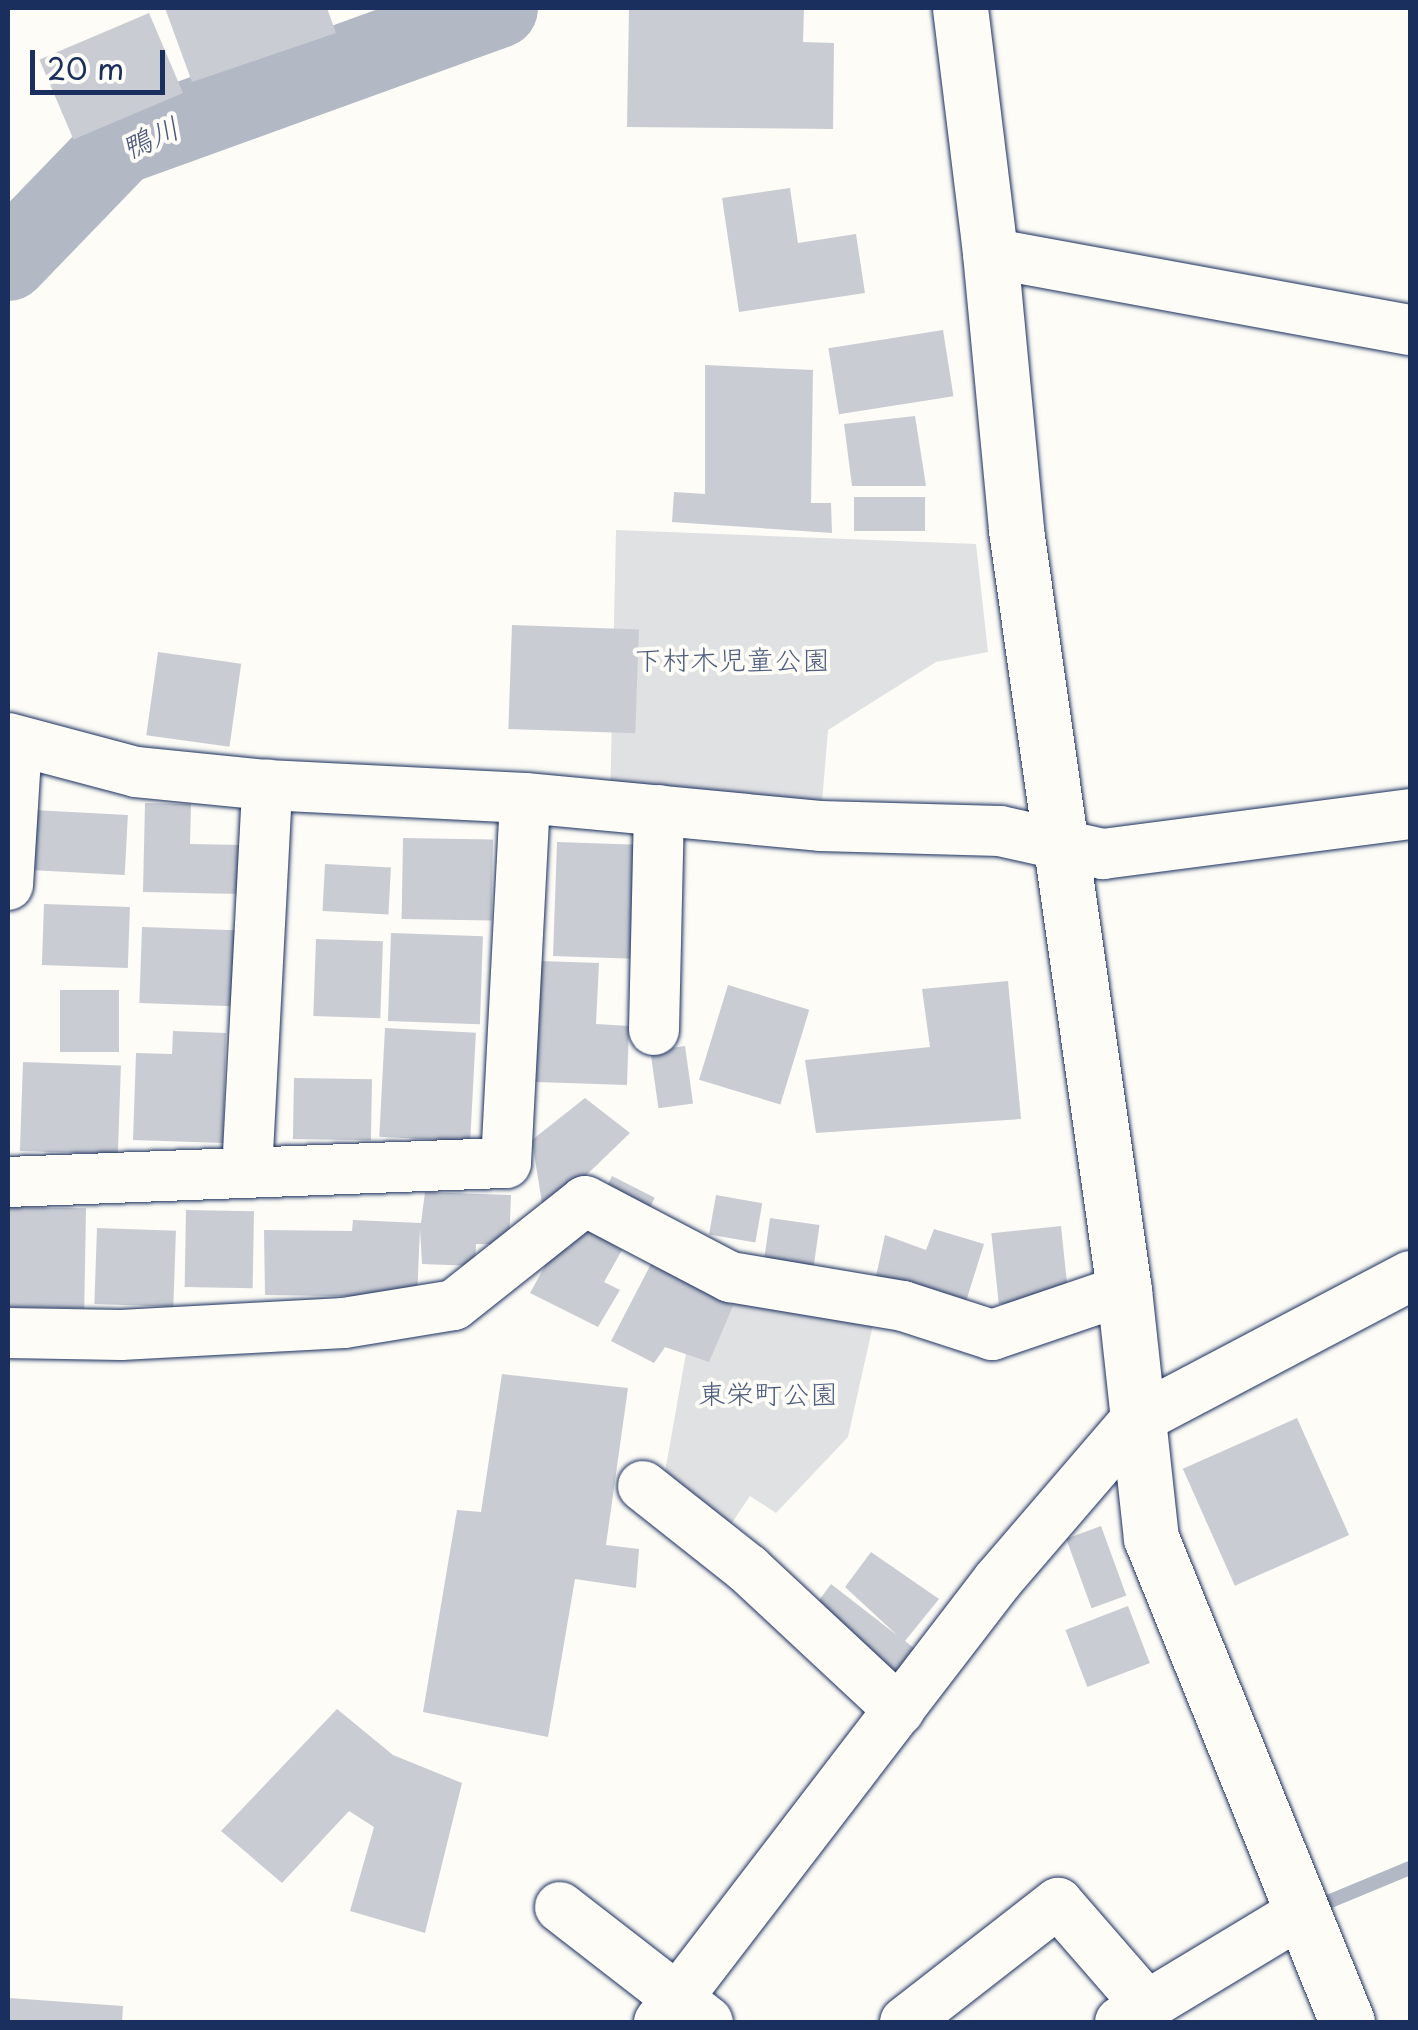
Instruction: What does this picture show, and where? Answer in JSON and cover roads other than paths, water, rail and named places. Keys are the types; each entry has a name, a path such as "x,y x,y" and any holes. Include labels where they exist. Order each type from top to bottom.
{"street":[{"path":"960,8 990,253 1016,530 1124,1290 1135,1421 1151,1538 1347,2022"},
{"path":"990,253 1410,330"},
{"path":"8,885 12,740 136,772 267,784 525,798 820,826 1000,831 1102,854 1410,814"},
{"path":"247,1172 267,784"},
{"path":"8,1182 506,1164 525,798"},
{"path":"654,1030 659,810"},
{"path":"8,1333 121,1335 344,1323 454,1305 585,1202 730,1277 903,1306 992,1335 1124,1290"},
{"path":"560,1907 681,2015 900,1710 1060,1503 1135,1421 1410,1276"},
{"path":"643,1486 748,1569 900,1710"},
{"path":"906,2022 1058,1903 1132,2013 1301,1913"}],"waterway":[{"name":"鴨川","path":"8,261 120,145 498,8"},
{"path":"1311,1909 1410,1868"}],"park label":[{"name":"下村木児童公園","path":"732,659"},
{"name":"東栄町公園","path":"768,1393"}]}
